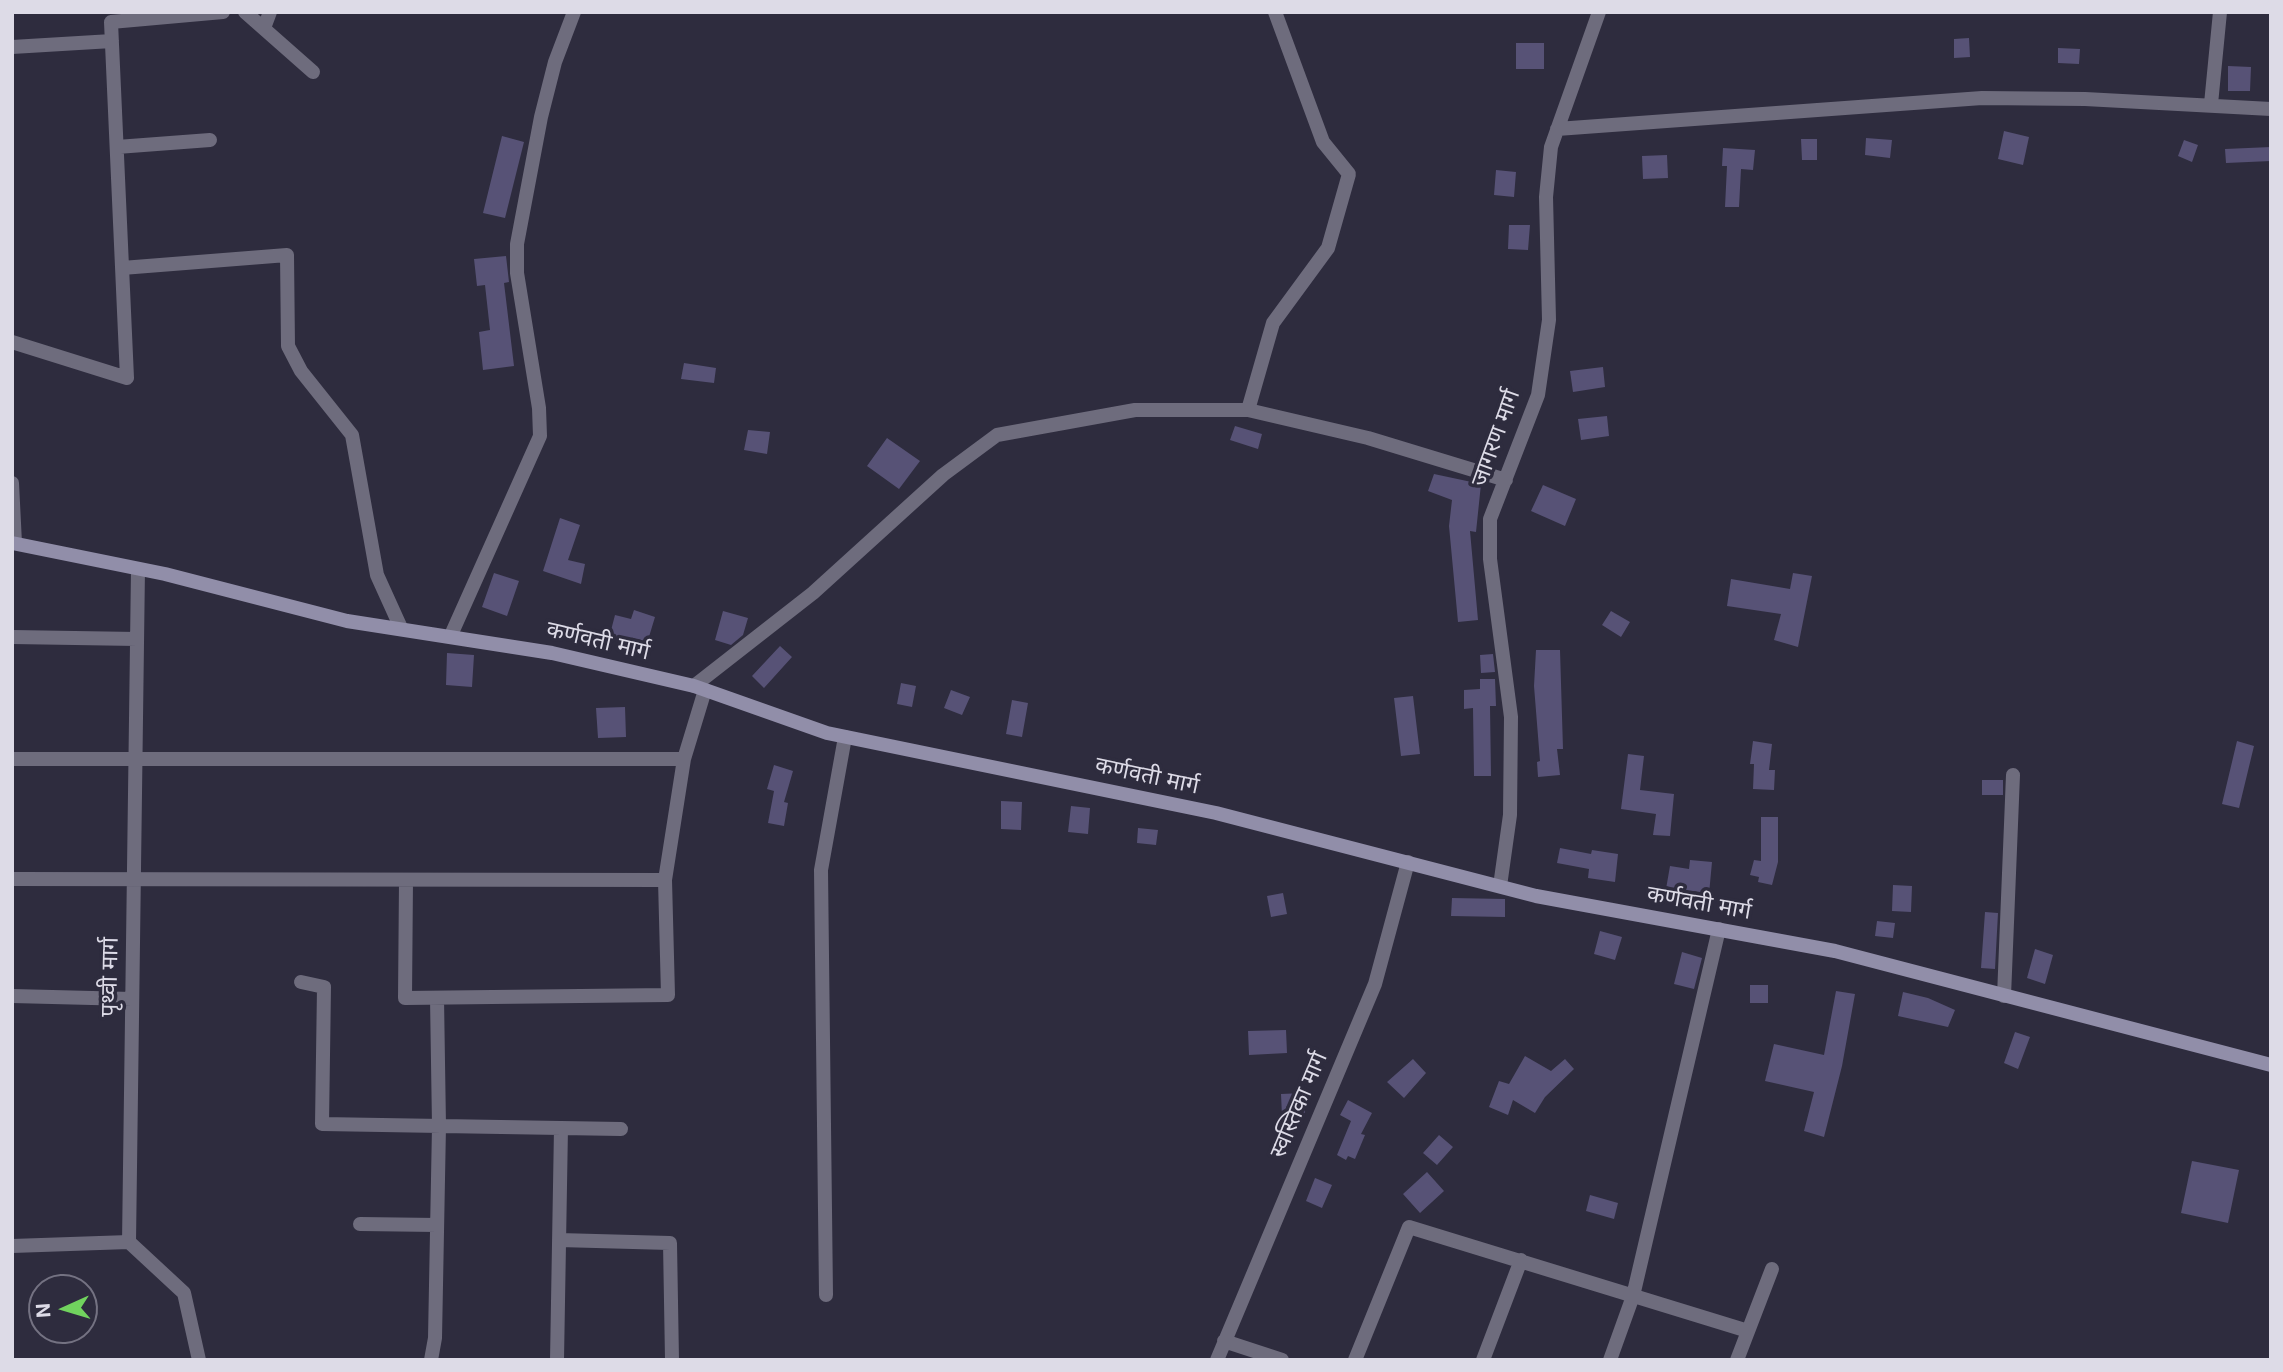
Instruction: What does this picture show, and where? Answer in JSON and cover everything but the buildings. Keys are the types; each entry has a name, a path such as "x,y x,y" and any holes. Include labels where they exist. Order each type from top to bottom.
{"main road":[{"name":"कर्णवती मार्ग","path":"14,543 138,569 347,621 451,635 552,653 700,688 845,737 1216,813 1500,886 1835,951 2271,1065"}],"street":[{"path":"12,342 127,378 111,22 223,12"},
{"path":"246,12 313,72"},
{"path":"264,28 270,12"},
{"path":"451,635 540,436 539,408 517,274 517,244 541,117 555,62 574,12"},
{"path":"1248,410 1273,323 1328,248 1349,174 1323,142 1276,12"},
{"name":"जागरण मार्ग","path":"1500,886 1510,815 1511,717 1490,545 1490,519 1538,395 1549,320 1546,197 1551,147 1599,12"},
{"path":"2211,104 2220,12"},
{"path":"12,47 112,41"},
{"path":"1557,129 1982,97 2211,104 2271,109"},
{"path":"117,147 210,140"},
{"path":"122,268 287,255 288,346 301,371 352,435 377,575 401,628"},
{"path":"406,881 405,998 668,995 664,880 684,759 700,688 813,593 943,475 997,435 1135,410 1248,410 1368,438 1506,480"},
{"path":"12,483 14,543"},
{"name":"पृथ्वी मार्ग","path":"129,1241 138,569"},
{"path":"12,637 137,639"},
{"path":"826,1295 821,870 845,737"},
{"path":"12,759 684,759"},
{"path":"2004,996 2013,775"},
{"name":"स्वस्तिका मार्ग","path":"1217,1360 1375,984 1408,863"},
{"path":"12,879 664,880"},
{"path":"1610,1360 1633,1296 1718,929"},
{"path":"301,982 324,987 321,1124 621,1129"},
{"path":"12,996 132,999"},
{"path":"431,1360 439,1126 438,998"},
{"path":"557,1360 561,1128"},
{"path":"360,1224 437,1226"},
{"path":"1355,1360 1409,1227 1748,1331"},
{"path":"559,1240 670,1244 672,1360"},
{"path":"12,1246 129,1241 184,1293 199,1360"},
{"path":"1483,1360 1521,1260"},
{"path":"1737,1360 1772,1269"},
{"path":"1224,1342 1282,1360"}]}
